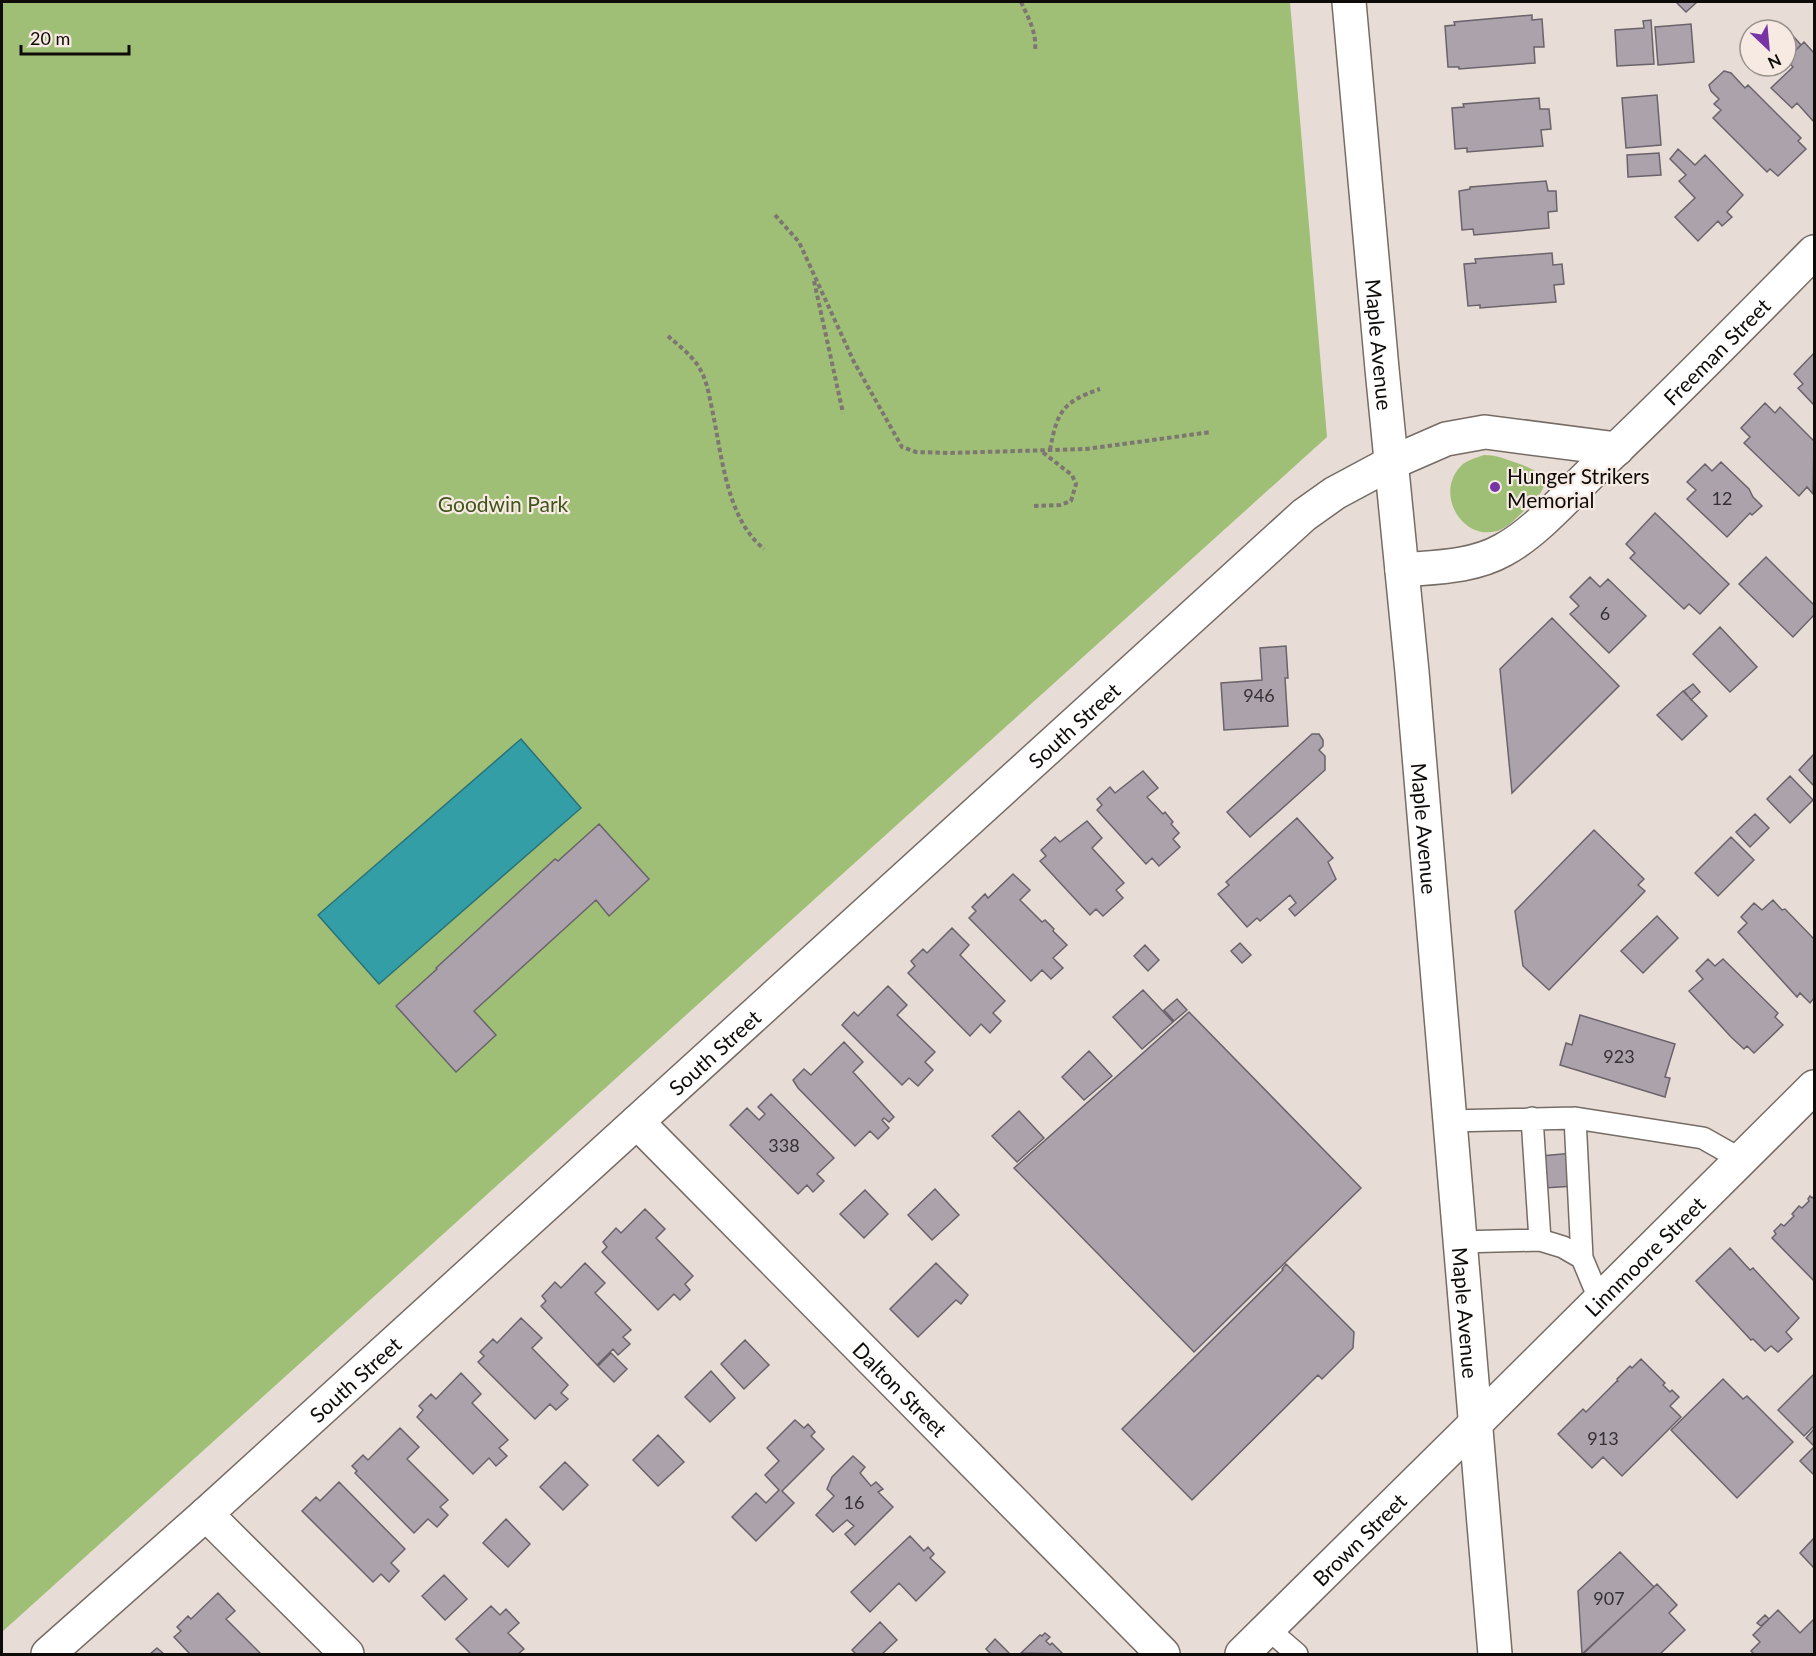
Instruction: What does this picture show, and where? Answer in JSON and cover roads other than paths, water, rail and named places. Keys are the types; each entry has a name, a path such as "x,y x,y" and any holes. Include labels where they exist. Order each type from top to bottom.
{"street":[{"name":"Maple Avenue","path":"1349,2 1412,672 1495,1654"},
{"name":"Freeman Street","path":"1402,570 1482,560 1504,550 1531,530 1617,449 1815,252"},
{"path":"1391,463 1446,439 1485,432 1617,449"},
{"name":"South Street","path":"48,1654 206,1514 1304,515 1335,493 1391,463"},
{"name":"Linnmoore Street","path":"1474,1425 1815,1087"},
{"name":"Dalton Street","path":"637,1122 1163,1654"},
{"name":"Brown Street","path":"1242,1654 1474,1425"},
{"path":"206,1514 347,1654"}],"lane":[{"path":"1532,1118 1540,1240"},
{"path":"1449,1121 1575,1118 1703,1138 1742,1160"},
{"path":"1575,1118 1582,1258 1600,1300"},
{"path":"1459,1242 1540,1240 1563,1247 1582,1258"},
{"path":"1268,1629 1297,1654"}],"water":[{"path":"521,739 581,808 379,984 318,915"}],"place":[{"name":"Hunger Strikers Memorial","path":"1495,487"}],"park label":[{"name":"Goodwin Park","path":"503,503"}]}
